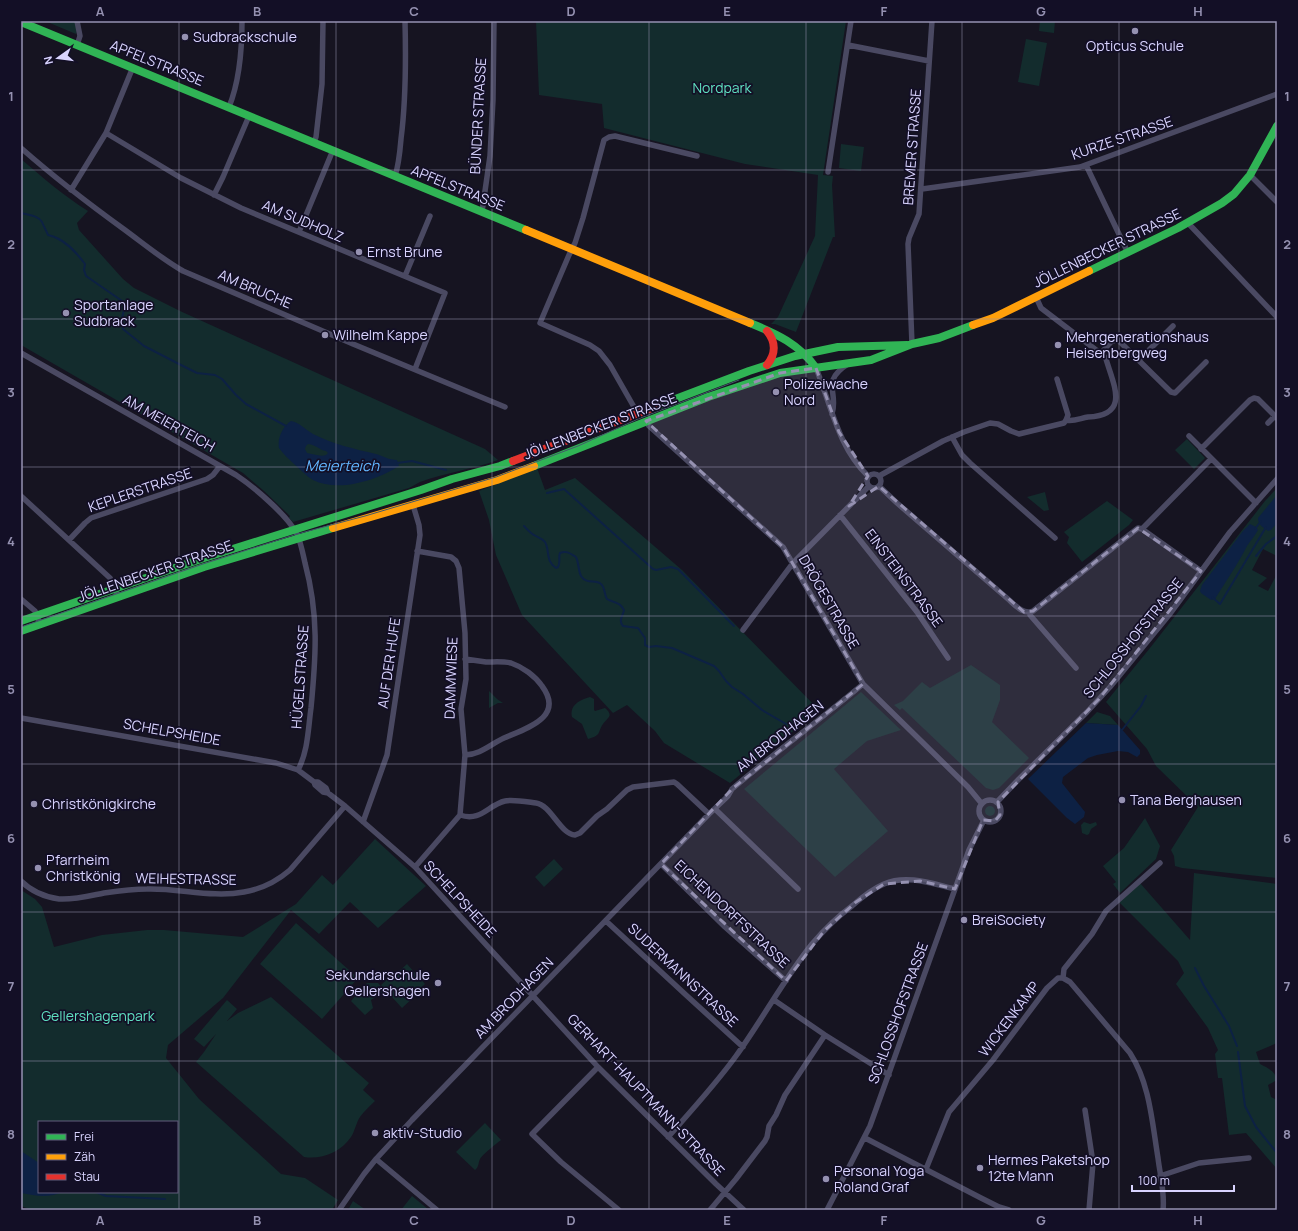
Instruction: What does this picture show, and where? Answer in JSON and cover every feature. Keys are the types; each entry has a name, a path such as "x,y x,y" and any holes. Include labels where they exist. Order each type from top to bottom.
{"main road":[{"name":"APFELSTRASSE","path":"21,22 761,327 794,344 805,354 816,368"},
{"name":"JÖLLENBECKER STRASSE","path":"21,631 204,567 507,476 631,429 646,421 708,397 780,373 871,360 912,344 939,338 994,318 1188,223 1228,199 1250,175 1277,126"},
{"path":"761,327 769,333 774,340 774,355 767,365"},
{"name":"JÖLLENBECKER STRASSE","path":"21,621 201,559 444,481 500,466 767,365 805,354 846,346 912,344"}],"street":[{"path":"77,21 80,36 77,45"},
{"path":"229,107 233,97 239,66 242,21"},
{"path":"314,142 316,137 322,84 323,21"},
{"path":"394,176 398,165 404,119 406,60 405,21"},
{"name":"BÜNDER STRASSE","path":"482,212 491,140 494,21"},
{"path":"828,172 851,21"},
{"name":"BREMER STRASSE","path":"912,344 908,244 919,214 922,189 932,21"},
{"path":"848,45 929,61"},
{"path":"70,190 106,133 133,67"},
{"name":"KURZE STRASSE","path":"922,189 1075,168 1277,94"},
{"path":"214,195 249,116"},
{"name":"AM SUDHOLZ","path":"106,133 175,175 241,208 445,293 415,369"},
{"path":"572,248 583,218 602,145 607,138 615,136 698,156"},
{"name":"AM BRUCHE","path":"21,148 70,190 158,255 183,271 505,408"},
{"path":"299,232 333,150"},
{"path":"1086,165 1128,253"},
{"path":"1250,175 1277,202"},
{"path":"405,276 430,216"},
{"path":"1188,223 1277,317"},
{"name":"JÖLLENBECKER STRASSE","path":"572,248 540,323 590,345 599,351 610,366 638,414"},
{"path":"868,476 874,474 879,476 952,437 990,423 998,424 1019,434 1059,424 1066,420 1069,421 1080,418 1101,416 1108,413 1114,405 1116,396 1106,359 1101,353 1041,308 1036,297"},
{"path":"1139,360 1173,326"},
{"path":"1101,353 1112,341 1116,340 1121,342 1171,392 1175,393 1206,362"},
{"name":"AM MEIERTEICH","path":"21,353 220,466 250,485 288,521 294,529"},
{"path":"832,414 834,406 832,383 839,372 848,364"},
{"path":"816,368 832,414 846,446 862,470 868,476"},
{"path":"1057,379 1068,416 1066,420"},
{"path":"1202,449 1254,398 1258,399 1276,417 1268,423"},
{"name":"DRÖGESTRASSE","path":"646,421 649,426 783,547 863,684 968,787 982,804"},
{"path":"1189,436 1256,502"},
{"path":"952,437 962,455 970,463 1055,538"},
{"path":"1142,529 1211,459"},
{"name":"KEPLERSTRASSE","path":"69,540 91,518 207,480 220,466"},
{"path":"868,476 866,481 869,486 874,488 879,486"},
{"path":"879,476 881,481 879,486"},
{"name":"SCHLOSSHOFSTRASSE","path":"997,802 1100,699 1169,614 1226,537 1277,479"},
{"path":"743,630 793,563 869,486"},
{"path":"879,486 902,508 1021,610 1029,612 1042,604 1136,529 1140,528 1201,570"},
{"path":"21,496 110,578 118,597"},
{"name":"AUF DER HUFE","path":"363,822 387,755 420,530 413,504"},
{"name":"EINSTEINSTRASSE","path":"840,515 909,601 948,658"},
{"path":"294,529 298,538"},
{"name":"HÜGELSTRASSE","path":"298,538 308,572 312,594 315,612 316,638 306,750 305,756 298,770"},
{"name":"DAMMWIESE","path":"417,551 454,559 458,564 460,571 465,633 466,682 461,709 465,755 460,815"},
{"path":"21,599 33,608 40,624"},
{"path":"1029,612 1076,668"},
{"path":"465,659 485,662 506,662 517,666 536,678 547,693 550,702 547,713 523,730 472,755 465,755"},
{"name":"AM BRODHAGEN","path":"339,1210 376,1158 728,796 732,789 863,684"},
{"name":"SCHELPSHEIDE","path":"21,718 276,763 298,770 314,782 318,782 326,788 328,793 415,867 533,995"},
{"path":"415,867 460,815 477,816 505,801 537,803 543,806 568,833 575,835 580,833 597,816 630,788 670,782 677,784 709,814"},
{"path":"988,800 997,802 1001,810 999,818 992,822 984,820 980,814 982,804 988,800"},
{"name":"WEIHESTRASSE","path":"21,881 32,890 44,896 68,899 146,889 173,889 217,894 251,891 272,884 290,870 345,806"},
{"path":"715,809 798,889"},
{"name":"SCHLOSSHOFSTRASSE","path":"827,1210 865,1138 955,889 972,845 984,820"},
{"path":"1160,863 1106,911 1092,934 1064,969 1063,978 1070,982 1128,1050 1138,1064 1149,1098 1163,1192 1163,1210"},
{"name":"EICHENDORFFSTRASSE","path":"661,864 725,926 786,981"},
{"path":"668,1137 716,1083 743,1047 800,960 824,931 856,902 884,884 896,881 914,880 955,889"},
{"name":"SUDERMANNSTRASSE","path":"606,920 743,1047"},
{"name":"WICKENKAMP","path":"926,1169 949,1112 1004,1046 1047,988 1058,978 1063,978"},
{"name":"GERHART-HAUPTMANN-STRASSE","path":"533,995 598,1067 744,1210"},
{"path":"774,1000 825,1035 889,1075"},
{"path":"710,1210 725,1193 767,1137 769,1126 785,1095 825,1035"},
{"path":"598,1067 532,1134 561,1162 619,1210"},
{"path":"1085,1110 1093,1163 1089,1210"},
{"path":"865,1138 998,1208 1009,1210"},
{"path":"376,1158 437,1210"},
{"path":"1160,1176 1198,1163 1248,1158"}],"highlighted area":[{"path":"816,368 839,432 868,476 849,506 879,486 1024,612 1033,611 1138,528 1201,571 1099,699 998,802 1000,815 995,821 983,820 955,889 920,881 884,884 856,902 824,931 786,981 661,864 732,789 863,684 783,547 646,421 780,373"}],"green space":[{"path":"45,21 75,21 77,31 76,34"},
{"name":"Nordpark","path":"536,21 846,21 823,175 833,176 832,185 835,237 833,237 796,332 775,324 771,324 778,317 815,236 818,175 745,164 604,128 602,104 539,95"},
{"path":"1040,21 1055,21 1054,33 1039,31"},
{"path":"1026,39 1047,43 1039,86 1018,82"},
{"path":"841,144 864,147 861,171 839,168"},
{"path":"21,159 62,193 88,211 77,223 79,230 123,279 134,288 180,311 485,449 498,460 420,482 409,488 293,522 289,518 290,516 243,473 21,345"},
{"path":"1187,439 1205,458 1194,469 1175,450"},
{"path":"537,468 545,490 575,478 682,570 819,710 730,783 664,743 655,731 627,705 613,713 522,615 496,555 489,520 479,491"},
{"path":"1277,488 1277,556 1263,549 1252,570 1267,578 1258,586 1268,591 1277,574 1277,878 1182,868 1175,866 1174,856 1171,850 1198,807 1156,766 1147,749 1106,702 1265,501"},
{"path":"1045,492 1049,510 1044,511 1027,497"},
{"path":"1107,501 1133,520 1129,525 1082,562 1067,543 1069,537 1064,532"},
{"path":"971,665 1000,685 1000,700 992,722 1029,758 999,788 993,790 986,788 902,708 900,710 894,705 903,701 922,682 930,688"},
{"path":"489,691 503,703 498,703 489,708"},
{"path":"861,692 901,730 867,741 834,769 888,831 835,877 744,789"},
{"path":"590,697 594,699 595,711 605,708 610,715 597,735 588,739 582,724 572,717 572,709 576,704"},
{"path":"1097,712 1110,716 1118,725 1086,723"},
{"path":"988,806 992,806 995,811 992,816 988,816 985,813 985,809"},
{"path":"1145,818 1160,846 1156,859 1120,893 1113,884 1116,882 1103,866 1124,848"},
{"path":"1084,822 1090,824 1096,822 1097,825 1091,829 1087,835 1082,833 1081,825"},
{"name":"Gellershagenpark","path":"375,839 426,886 378,928 350,902 319,934 291,910 223,998 168,1045 166,1058 199,1099 281,1174 305,1178 338,1200 332,1210 32,1210 21,1206 21,890 35,899 42,907 54,947 102,935 147,930 164,930 243,937 296,904 322,875 333,885"},
{"path":"554,859 563,869 544,887 535,877"},
{"path":"1194,873 1277,884 1277,1043 1256,1052 1260,1064 1273,1072 1277,1080 1268,1085 1271,1097 1277,1100 1277,1169 1246,1133 1229,1135 1222,1078 1218,1078 1215,1054 1218,1050 1208,1028 1176,984 1184,973 1178,961 1119,902 1140,883 1190,940"},
{"path":"296,923 358,978 322,1019 260,964"},
{"path":"407,964 425,984 402,1008 381,985 395,972 396,974"},
{"path":"367,983 378,983 385,991 371,1000 373,1008 365,1015 351,1001"},
{"path":"271,997 369,1083 363,1090 375,1101 360,1117 352,1135 347,1142 342,1147 330,1154 310,1158 304,1157 196,1062 216,1034 204,1047 194,1039 227,1000 237,1009 227,1021 238,1013"},
{"path":"485,1123 501,1140 481,1157 475,1170 456,1152"},
{"path":"412,1196 429,1210 401,1210"},
{"path":"353,1201 366,1210 348,1210"}],"water":[{"name":"Meierteich","path":"291,421 297,423 321,438 389,459 397,460 399,466 380,476 358,483 346,485 323,484 306,475 279,448 280,436 288,423","holes":["308,444 316,446 328,453 321,456 307,453 305,449 306,446"]},
{"path":"1277,495 1277,523 1271,530 1268,531 1260,524 1258,518"},
{"path":"1250,524 1258,530 1215,599 1211,600 1201,593 1200,591 1202,585"},
{"path":"1086,723 1118,725 1140,750 1140,754 1137,757 1128,752 1118,751 1097,755 1088,758 1063,777 1062,783 1085,812 1084,817 1075,824 1028,779"},
{"path":"21,1151 38,1162 38,1193 60,1193 42,1196 21,1193"}],"waterway":[{"path":"21,213 40,220 48,235 59,239 74,250 85,264 84,270 86,276 125,303 122,318 123,329 144,346 197,373 215,375 222,379 246,404 286,426"},
{"path":"397,463 412,461 446,470"},
{"path":"547,493 564,489 653,569 656,570 671,567 678,569 734,626"},
{"path":"1255,529 1261,521"},
{"path":"524,526 531,533 545,542 550,562 556,568 559,565 560,553 567,552 576,557 579,571 583,579 602,585 607,599 619,604 624,610 621,620 623,626 638,628 645,638 645,645 649,647 656,646 672,648 714,666 732,687 762,710 786,724"},
{"path":"1212,597 1220,604 1266,527"},
{"path":"1256,556 1266,544 1277,536"},
{"path":"1122,730 1141,706 1146,696"},
{"path":"1195,968 1204,986 1229,1026 1237,1046"},
{"path":"1238,1052 1245,1106 1256,1127 1277,1153"},
{"path":"98,1193 106,1196 165,1199"}],"tram line":[{"path":"21,627 203,564 297,534 365,516 496,477 578,446 638,419 739,380"}],"traffic: fast":[{"path":"21,22 526,230"},
{"path":"1089,271 1178,228 1222,203 1234,194 1250,175 1277,126"},
{"path":"750,323 769,331 795,346 816,368"},
{"path":"534,466 708,397 780,373 871,360 912,344 939,338 973,325"},
{"path":"657,406 749,371 795,356 838,347 907,345"},
{"path":"21,621 201,559 513,461"},
{"path":"21,631 204,567 333,528"}],"traffic: slow":[{"path":"526,230 750,323"},
{"path":"973,325 993,318 1089,271"},
{"path":"333,528 497,480 534,466"}],"traffic: jam":[{"path":"767,331 772,339 774,348 772,357 767,365"},
{"path":"513,461 657,406"}],"place":[{"name":"Opticus Schule","path":"1135,31"},
{"name":"Sudbrackschule","path":"185,37"},
{"name":"Ernst Brune","path":"359,252"},
{"name":"Sportanlage Sudbrack","path":"66,313"},
{"name":"Wilhelm Kappe","path":"325,335"},
{"name":"Mehrgenerationshaus Heisenbergweg","path":"1058,345"},
{"name":"Polizeiwache Nord","path":"776,392"},
{"name":"Tana Berghausen","path":"1122,800"},
{"name":"Christkönigkirche","path":"34,804"},
{"name":"Pfarrheim Christkönig","path":"38,868"},
{"name":"BreiSociety","path":"964,920"},
{"name":"Sekundarschule Gellershagen","path":"438,983"},
{"name":"aktiv-Studio","path":"375,1133"},
{"name":"Hermes Paketshop 12te Mann","path":"980,1168"},
{"name":"Personal Yoga Roland Graf","path":"826,1179"}]}
